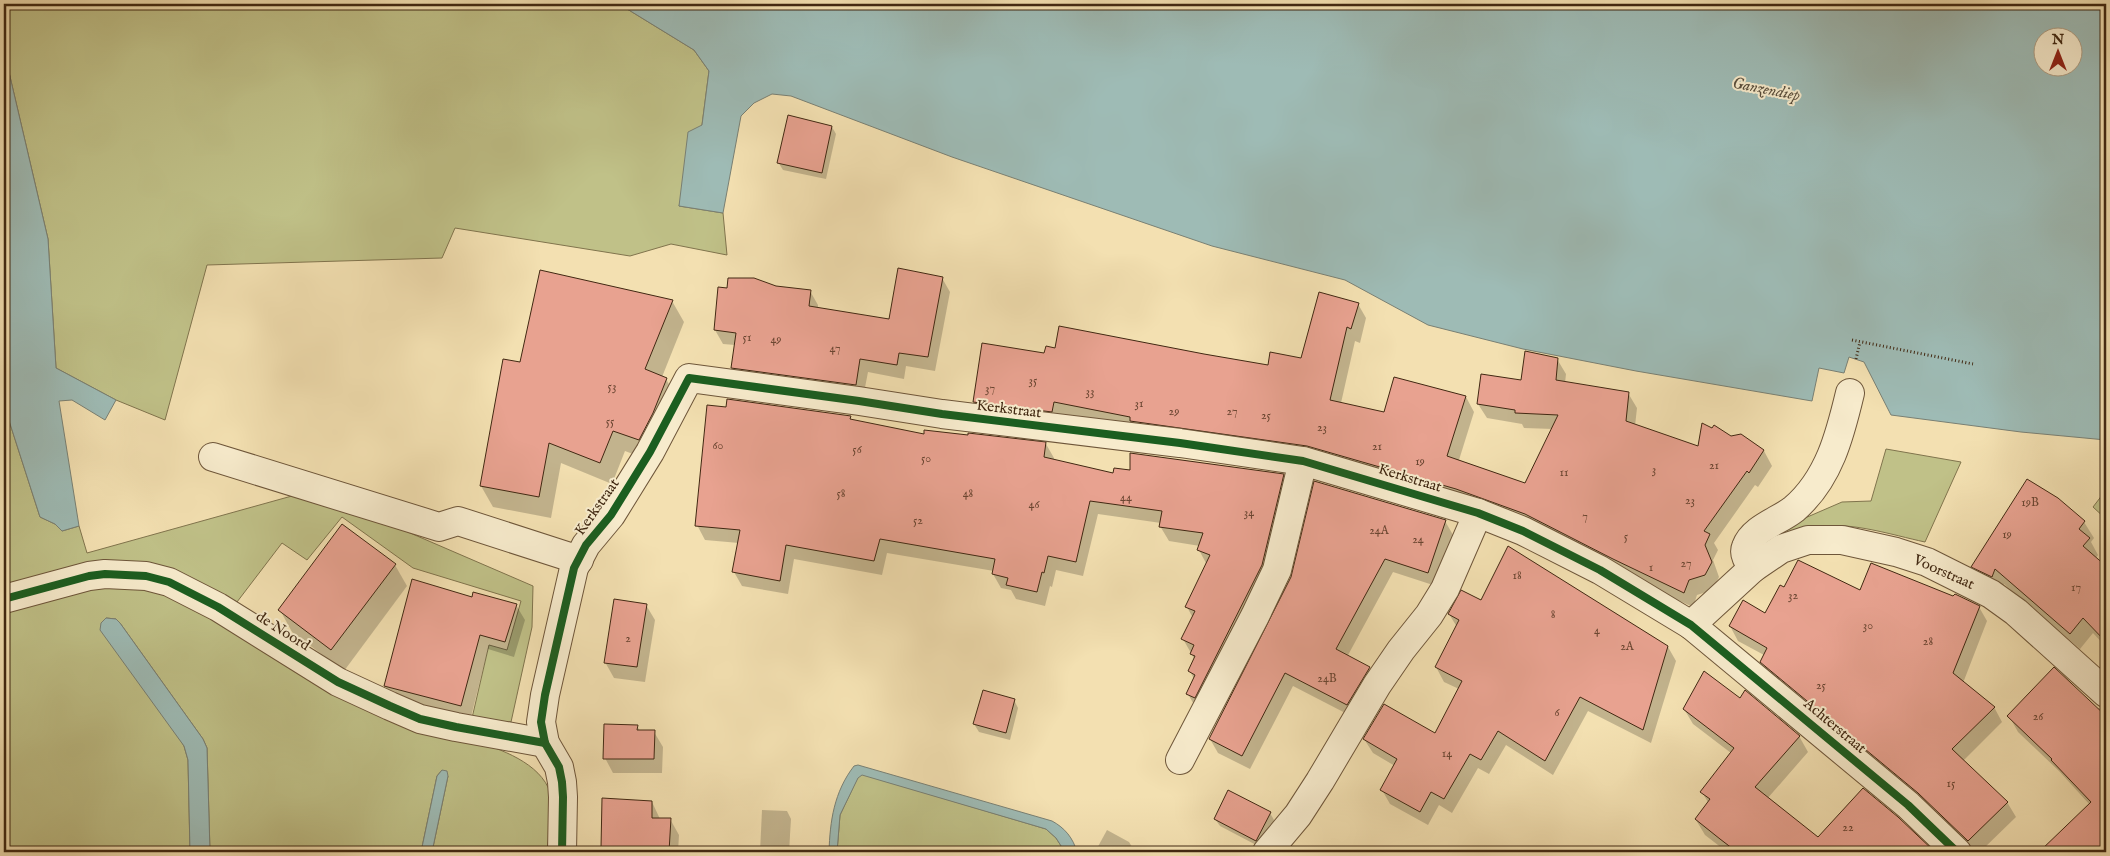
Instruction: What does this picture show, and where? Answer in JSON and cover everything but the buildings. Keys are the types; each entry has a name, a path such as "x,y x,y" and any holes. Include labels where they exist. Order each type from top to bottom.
{"street":[{"name":"Kerkstraat","path":"545,742 541,722 545,695 574,568 586,545 611,515 640,468 689,378 942,414 1180,443 1303,461 1478,513 1523,531 1600,570 1691,626"},
{"path":"1753,568 1746,558 1745,548 1752,536 1793,510 1812,490 1828,465 1842,430 1850,392"},
{"path":"213,457 439,527 458,521 579,560"},
{"path":"1180,760 1277,570 1303,461"},
{"path":"1268,852 1298,815 1377,685 1445,589 1478,513"},
{"name":"Voorstraat","path":"1691,626 1753,568 1781,549 1795,543 1817,540 1842,540 1927,562 1991,594 2016,612 2106,693"},
{"name":"de Noord","path":"4,599 89,576 105,574 146,576 169,582 218,606 338,682 390,706 429,721 545,742"},
{"name":"Achterstraat","path":"1691,626 1908,805 1957,852"},
{"path":"545,742 559,767 562,782 562,852"}],"path":[{"path":"1852,340 1973,364"},
{"path":"1856,359 1860,342"}],"green space":[{"path":"4,4 619,4 694,50 709,71 702,125 679,206 723,213 727,255 671,244 630,256 455,228 442,258 207,265 165,420 116,400 56,368 48,239 8,68 4,43"},
{"path":"4,405 40,517 55,524 62,531 79,526 87,553 299,494 343,504 533,586 532,627 511,722 472,718 489,645 507,650 521,601 413,568 342,517 307,560 282,543 237,602 171,570 4,590"},
{"path":"1886,449 1961,462 1925,542 1857,527 1843,526 1807,529 1776,540 1775,536 1805,518 1842,502 1871,501"},
{"path":"2106,490 2106,519 2093,507"},
{"path":"97,585 156,588 529,765 538,773 551,793 553,817 546,852 432,852 448,776 442,770 437,776 421,852 210,852 207,748 203,739 120,623 116,619 106,618 184,746 188,760 190,852 4,852 4,608"},
{"path":"862,774 1046,829 1056,838 1065,852 837,852 840,815 858,777"}],"water":[{"name":"Ganzendiep","path":"619,4 2106,4 2106,440 2021,432 1891,415 1864,362 1849,357 1844,373 1819,368 1812,401 1636,371 1523,349 1428,325 1345,280 1212,246 952,157 791,96 772,94 754,103 741,116 723,213 679,206 688,132 702,125 709,71 694,50"},
{"path":"4,43 8,68 48,239 56,368 116,400 105,420 72,400 59,401 79,526 62,531 55,524 40,517 4,405"},
{"path":"106,618 116,619 120,623 203,739 207,748 210,852 190,852 188,760 184,746 100,630 101,623"},
{"path":"858,765 1052,821 1068,834 1077,852 1065,852 1056,838 1046,829 862,775 858,778 840,815 837,852 829,852 834,807 847,776 854,766"},
{"path":"442,770 447,771 448,776 432,852 421,852 437,776"}],"cycle path":[{"path":"562,852 562,782 559,767 545,743 541,722 545,695 574,568 586,545 611,515 650,452 689,378 942,414 1180,443 1303,461 1478,513 1523,531 1600,570 1691,625 1908,805 1957,852"},
{"path":"4,599 89,576 105,574 146,576 169,582 218,607 338,682 420,719 545,743"}]}
